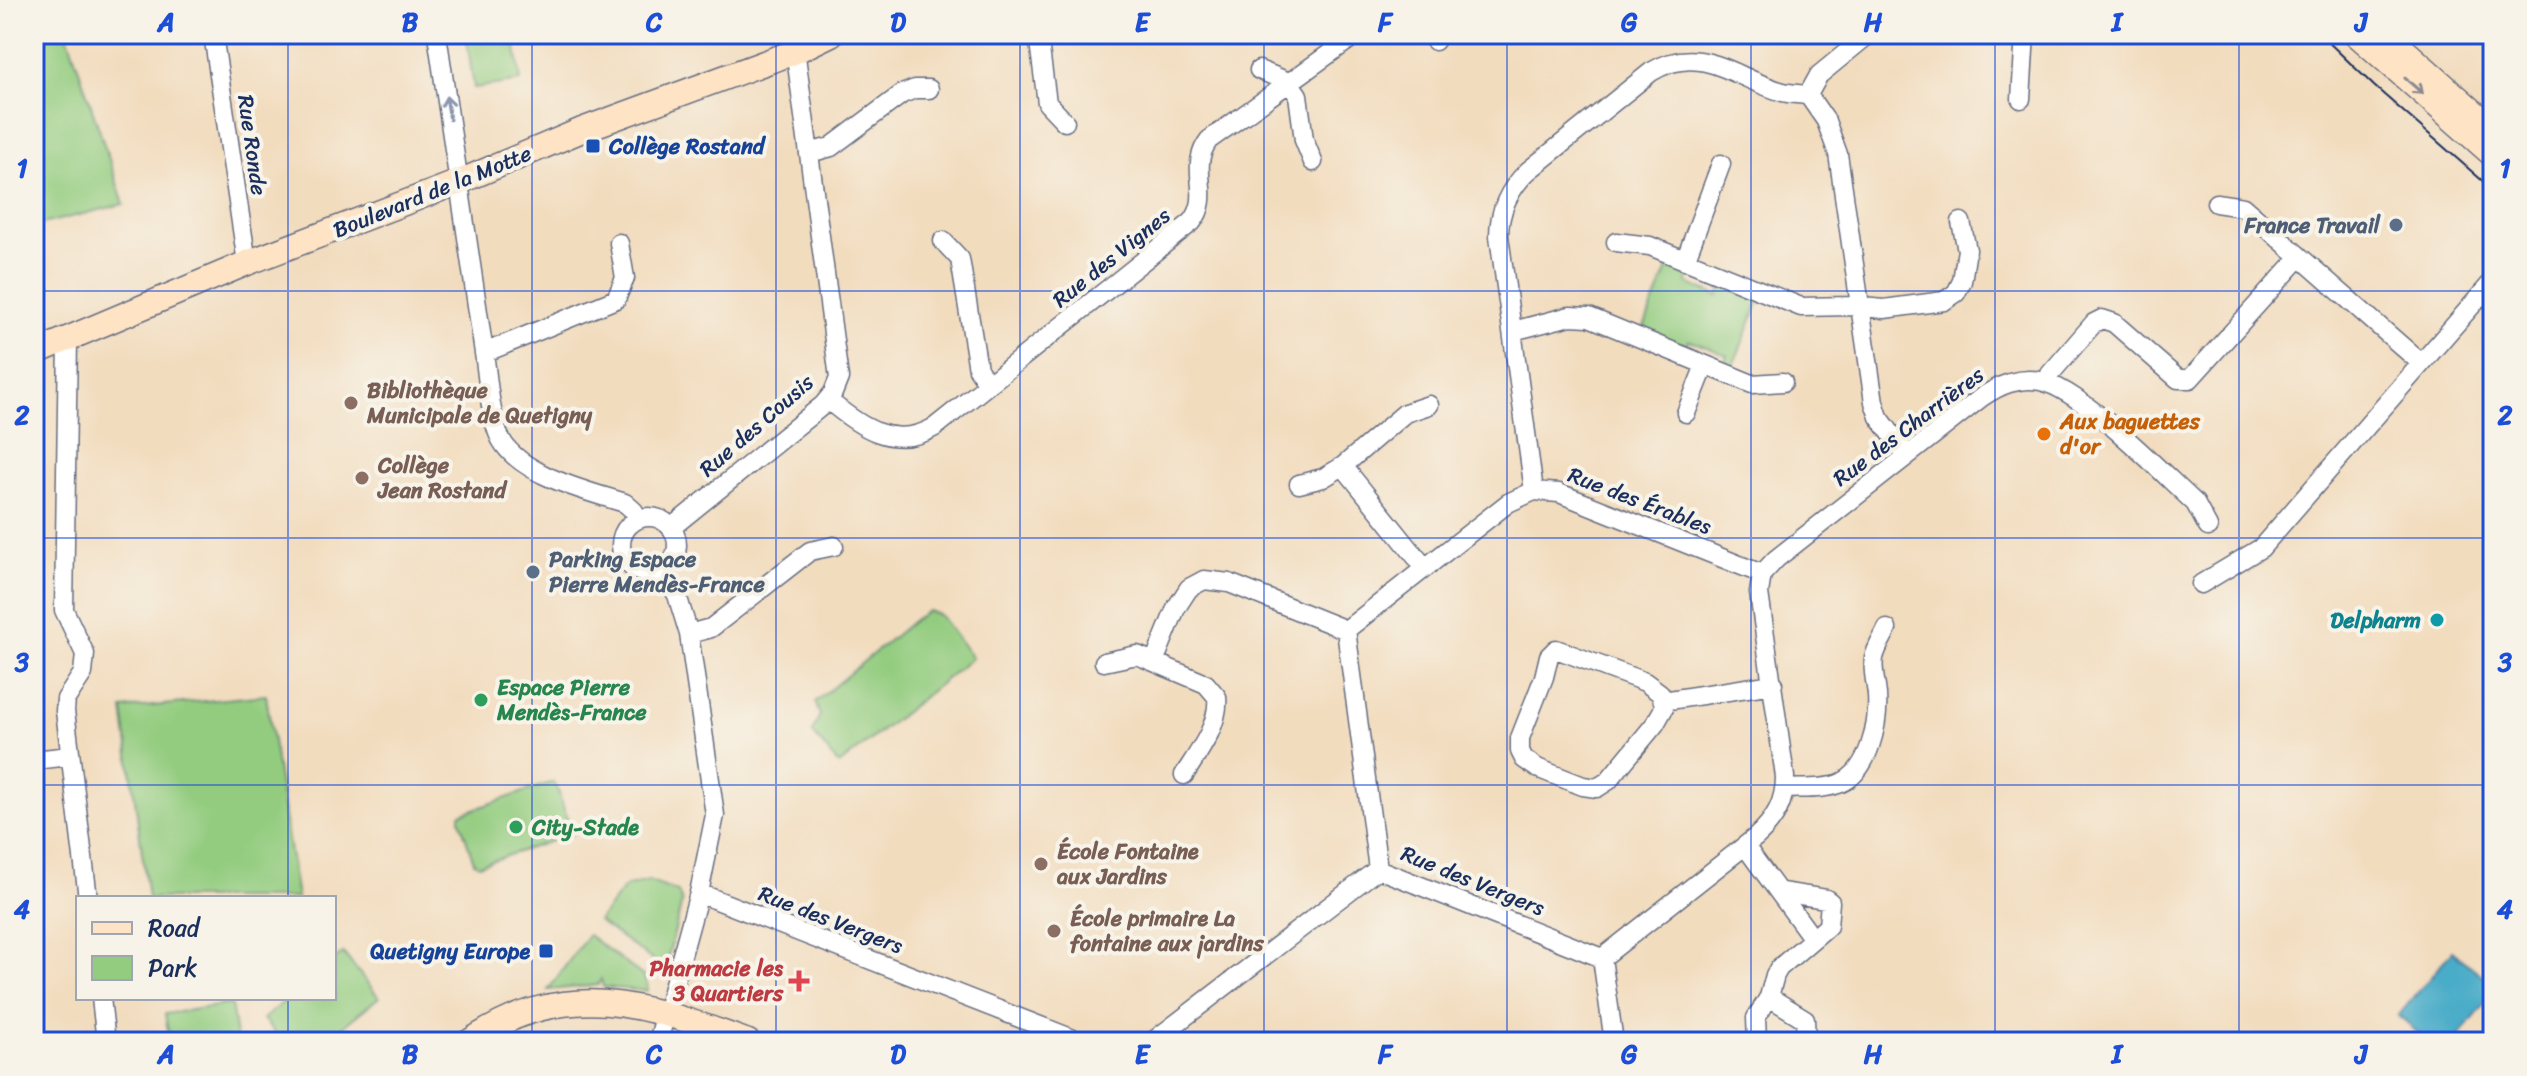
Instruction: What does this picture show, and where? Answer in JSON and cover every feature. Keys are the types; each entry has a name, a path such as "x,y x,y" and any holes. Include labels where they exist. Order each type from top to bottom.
{"street":[{"name":"Rue Ronde","path":"213,34 247,263"},
{"path":"437,34 498,433 505,447 518,460 538,471 625,503 638,519"},
{"name":"Boulevard de la Motte","path":"34,353 247,263 459,182 794,43 831,34"},
{"path":"1038,34 1047,103 1065,122"},
{"name":"Rue des Vignes","path":"828,400 872,430 892,436 910,437 935,427 1192,222 1201,202 1198,162 1205,144 1357,34"},
{"path":"1808,95 1819,75 1869,34"},
{"path":"2021,99 2025,34"},
{"path":"2356,34 2493,155"},
{"path":"2386,34 2493,129"},
{"name":"Rue des Cousis","path":"672,527 828,400 837,386 839,370 794,43"},
{"path":"1534,491 1499,223 1507,198 1528,171 1651,72 1669,63 1704,61 1783,92 1808,95 1826,121 1838,154 1876,410 1906,454"},
{"path":"1259,70 1289,82 1300,101 1304,140 1313,162"},
{"path":"809,153 831,147 902,94 915,89 929,89"},
{"path":"1685,261 1721,164"},
{"path":"2216,203 2243,207 2421,363"},
{"path":"1616,242 1650,246 1801,307 1884,309 1938,302 1951,298 1960,288 1967,250 1961,222"},
{"path":"943,241 960,259 978,369 988,384"},
{"path":"484,353 616,299 625,278 619,243"},
{"path":"2208,527 2195,503 2184,492 2085,405 2065,390 2048,383 2050,374 2094,323 2102,319 2114,323 2178,379 2190,379 2300,257"},
{"path":"2201,584 2261,548 2493,281"},
{"path":"1513,331 1570,316 1589,317 1752,384 1783,382"},
{"path":"68,339 64,610 85,654 83,673 66,699 88,896"},
{"path":"1686,413 1705,365"},
{"name":"Rue des Charrières","path":"1762,574 1906,454 1996,388 2024,380 2048,383"},
{"path":"1299,484 1323,478 1343,466 1405,413 1429,405"},
{"path":"1343,466 1425,568"},
{"name":"Rue des Érables","path":"1346,630 1508,503 1534,491 1559,493 1762,574"},
{"path":"657,517 672,527 676,535 677,553 662,570 649,573 639,571 624,559 621,539 625,530 638,519 657,517"},
{"path":"689,634 711,628 810,551 834,546"},
{"path":"658,1042 699,893 715,815 689,634 677,595 662,570"},
{"path":"1614,1042 1602,958 1745,846 1773,820 1785,789 1759,593 1762,574"},
{"path":"1154,662 1176,608 1189,588 1204,580 1229,583 1346,630 1378,869"},
{"path":"1785,789 1843,782 1860,766 1876,721 1874,656 1887,629"},
{"path":"1556,649 1645,682 1660,693 1663,701 1664,708 1655,724 1603,786 1583,786 1537,768 1521,755 1520,738 1549,656 1556,649"},
{"path":"1104,662 1137,655 1206,684 1217,697 1218,707 1203,746 1184,775"},
{"path":"1663,701 1773,684"},
{"path":"34,760 70,756"},
{"path":"1745,846 1813,939"},
{"name":"Rue des Vergers","path":"1152,1042 1378,869 1602,958"},
{"path":"1757,1042 1756,1018 1769,997 1771,983 1779,968 1827,929 1830,902 1781,892"},
{"name":"Rue des Vergers","path":"699,893 1081,1042"},
{"path":"1769,997 1805,1019 1806,1042"},
{"path":"101,1000 106,1042"},
{"path":"469,1042 491,1027 555,1006 578,1003 622,1004 666,1012 748,1042"}],"green space":[{"path":"34,34 67,34 124,204 34,226"},
{"path":"466,34 514,34 521,81 474,88"},
{"path":"1671,261 1692,270 1687,283 1718,296 1724,283 1761,298 1732,368 1724,365 1727,355 1689,340 1684,349 1642,332"},
{"path":"928,611 940,615 972,658 839,765 812,732 820,715 815,702"},
{"path":"266,695 297,896 148,896 123,709"},
{"name":"City-Stade","path":"553,782 572,834 479,865 474,862 460,814"},
{"path":"648,881 678,892 682,902 665,969 598,921 625,887"},
{"path":"588,935 644,977 647,991 603,987 601,979 598,985 548,990"},
{"path":"343,953 379,997 324,1042 283,1042 263,1019 286,1000 336,1000 336,958"},
{"path":"231,1004 237,1042 170,1042 165,1014"}],"water":[{"path":"2452,951 2493,984 2493,995 2454,1042 2429,1042 2398,1016"},
{"path":"593,1031 628,1031 647,1035 645,1042 589,1042"}],"tram line":[{"path":"2320,34 2374,86 2493,190"}],"place":[{"name":"Collège Rostand","path":"593,146"},
{"name":"France Travail","path":"2396,225"},
{"name":"Bibliothèque Municipale de Quetigny","path":"351,403"},
{"name":"Aux baguettes d'or","path":"2044,434"},
{"name":"Collège Jean Rostand","path":"362,478"},
{"name":"Parking Espace Pierre Mendès-France","path":"533,572"},
{"name":"Delpharm","path":"2437,620"},
{"name":"Espace Pierre Mendès-France","path":"481,700"},
{"name":"City-Stade","path":"516,827"},
{"name":"École Fontaine aux Jardins","path":"1041,864"},
{"name":"École primaire La fontaine aux jardins","path":"1054,931"},
{"name":"Quetigny Europe","path":"546,951"},
{"name":"Pharmacie les 3 Quartiers","path":"799,981"}]}
